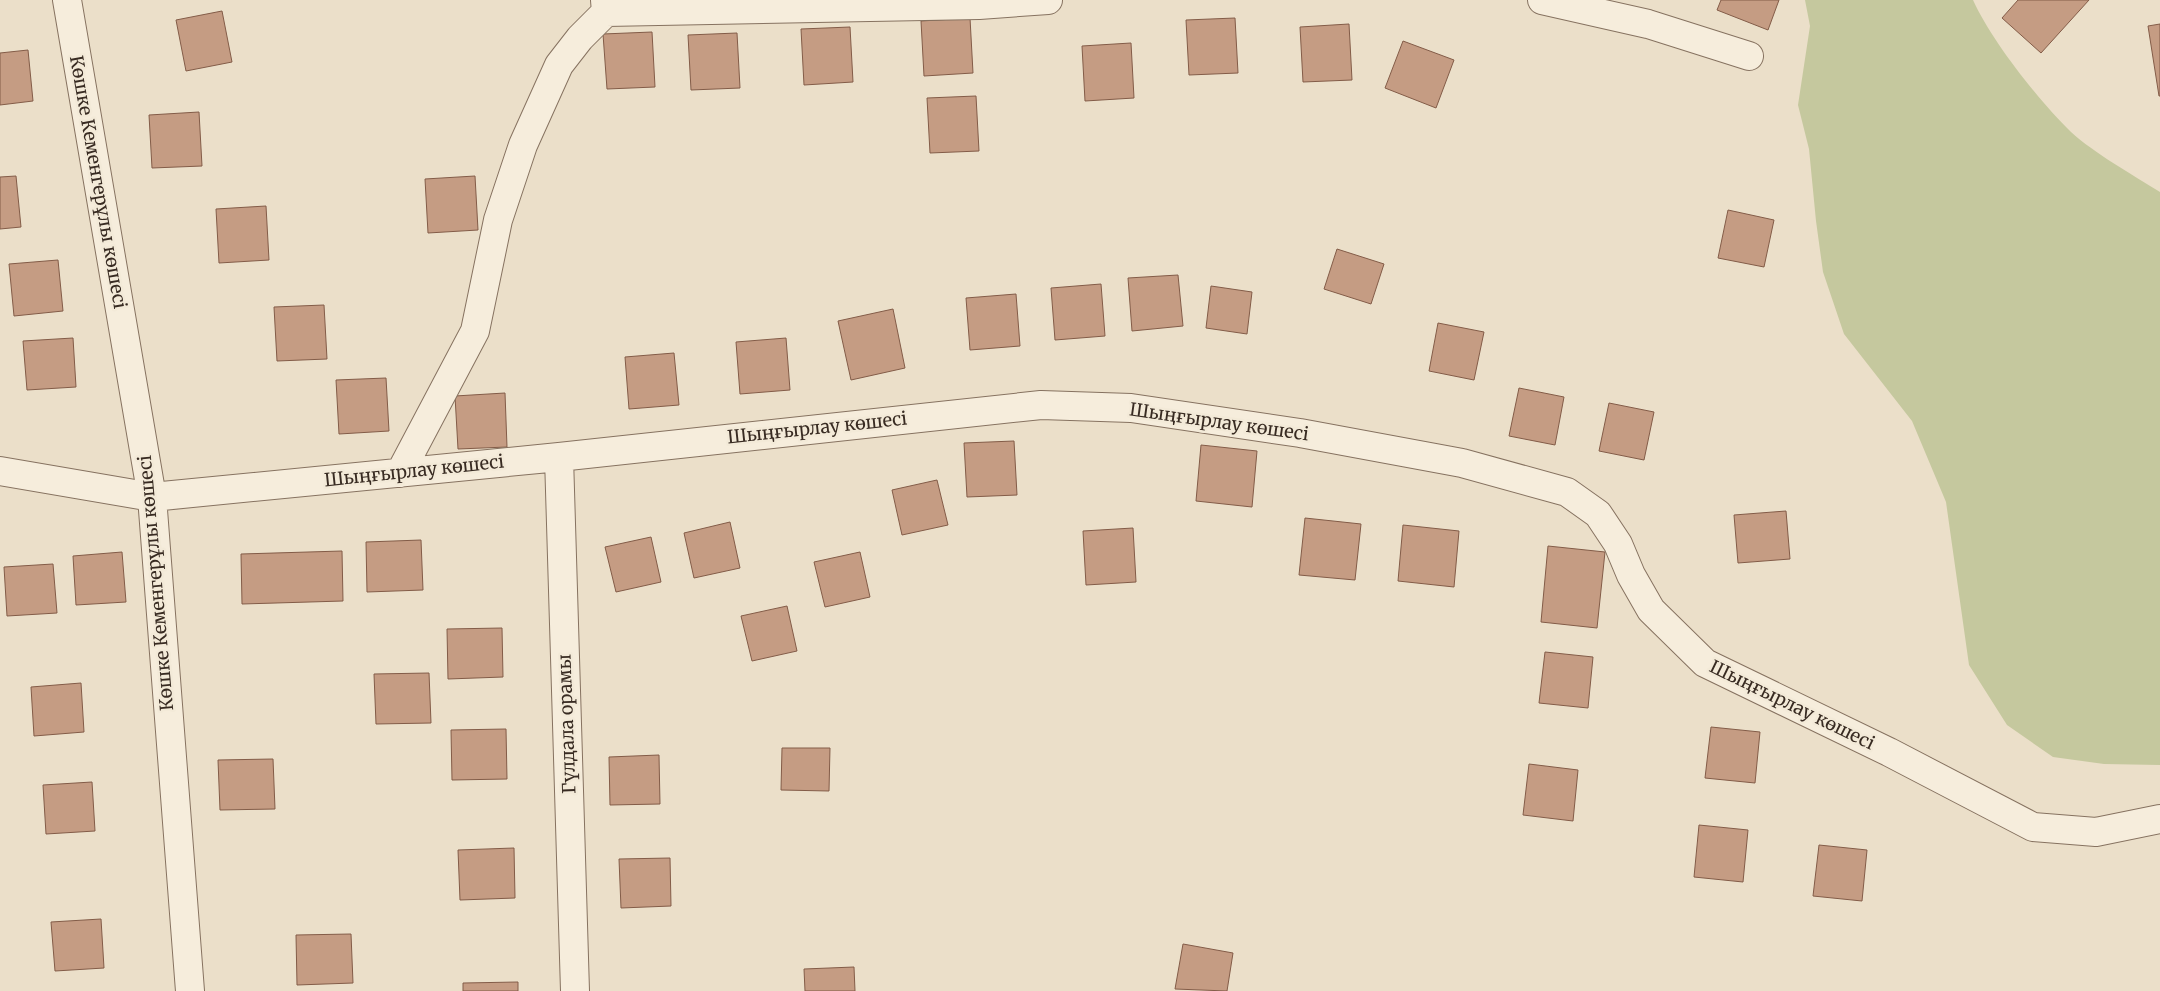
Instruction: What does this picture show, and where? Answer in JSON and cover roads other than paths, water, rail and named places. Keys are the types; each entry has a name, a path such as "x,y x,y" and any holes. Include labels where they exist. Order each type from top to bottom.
{"street":[{"name":"Көшке Кеменгерұлы көшесі","path":"67,0 152,497 190,991"},
{"path":"400,473 475,331 498,220 527,136 559,65 605,6 979,5 1048,0"},
{"path":"1542,0 1648,24 1749,56"},
{"name":"Шыңғырлау көшесі","path":"0,471 152,497 559,457 1041,405 1131,408 1300,433 1462,463 1567,492 1598,514 1618,544 1631,575 1652,610 1705,663 1889,752 2033,827 2096,832 2160,820"},
{"name":"Гүлдала орамы","path":"559,457 575,991"}]}
